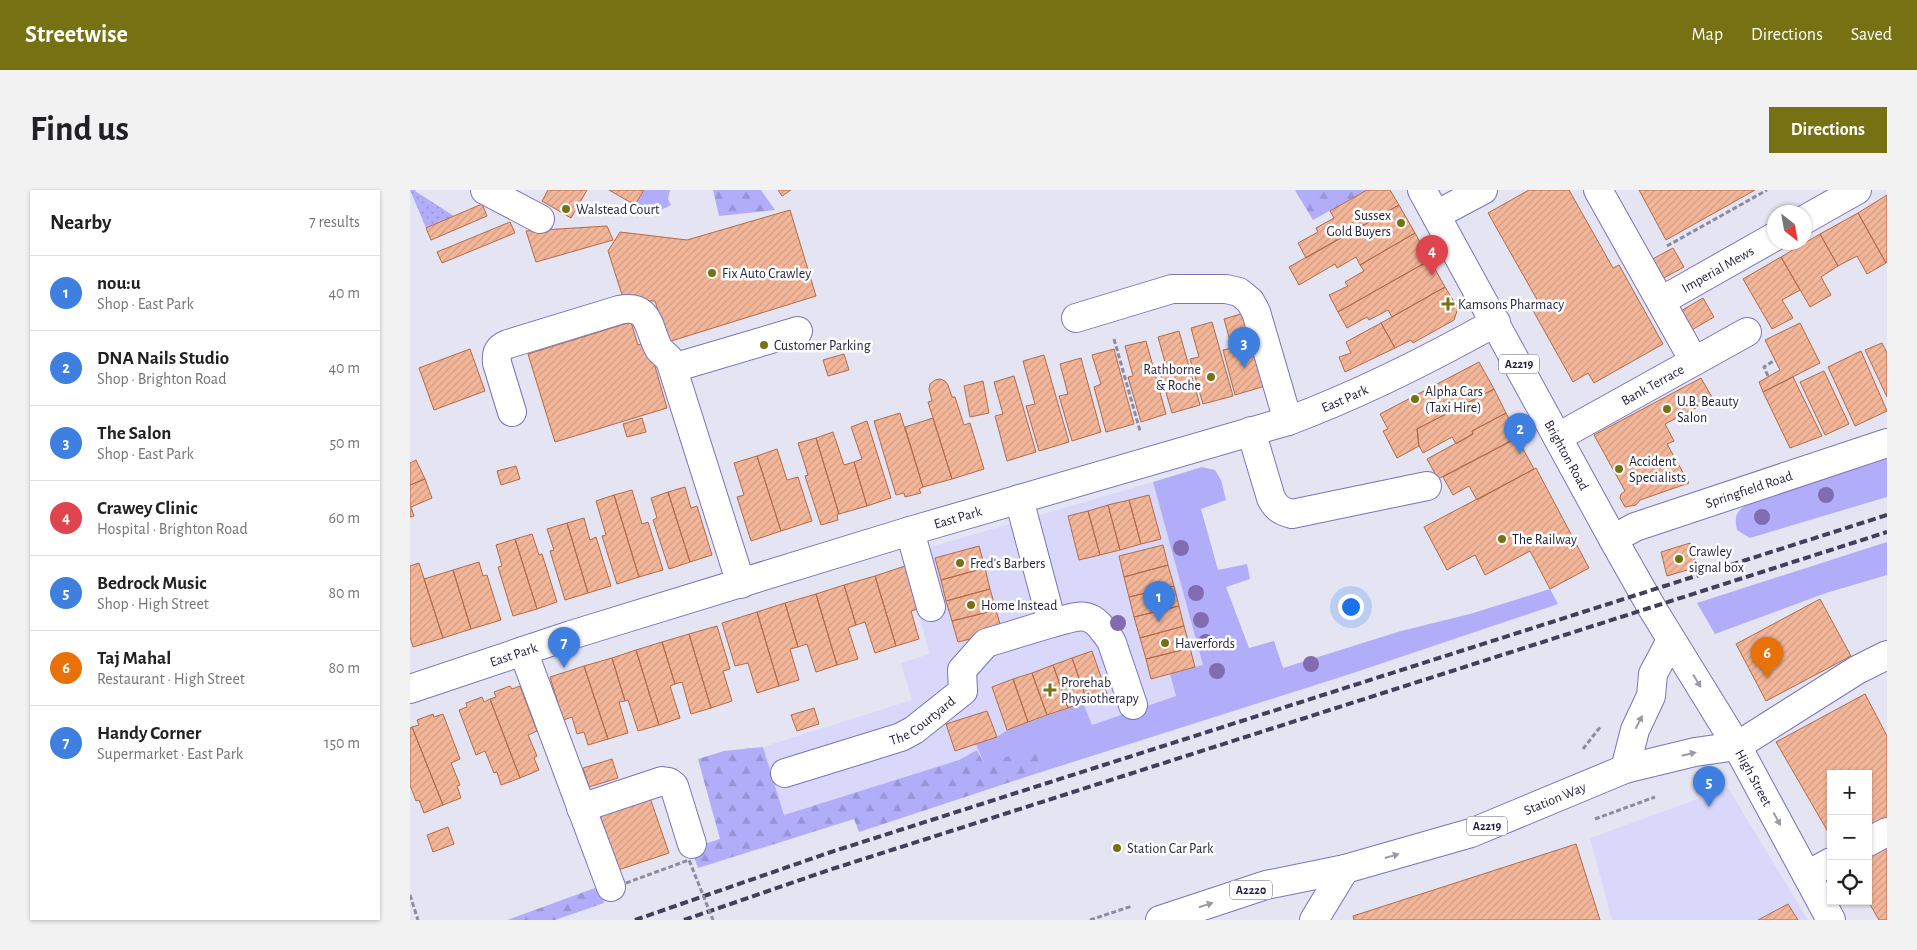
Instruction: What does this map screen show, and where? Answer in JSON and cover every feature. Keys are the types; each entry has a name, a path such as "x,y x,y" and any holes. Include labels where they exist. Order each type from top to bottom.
{"main road":[{"path":"485,190 540,218"},
{"name":"Brighton Road","path":"1422,190 1496,322 1613,539 1671,640"},
{"path":"1436,215 1483,190"},
{"path":"1598,190 1694,361"},
{"path":"1812,215 1856,190"},
{"name":"Imperial Mews","path":"1661,301 1767,240"},
{"path":"1076,318 1172,289 1226,289 1239,292 1250,301 1256,312 1288,420"},
{"path":"512,412 497,363 496,355 499,348 619,310 634,309 645,316 649,321 658,347 670,360 673,368 740,584"},
{"name":"East Park","path":"410,689 523,651 910,531 1288,420 1333,404 1382,383 1440,354 1496,322"},
{"path":"673,368 798,331"},
{"name":"Bank Terrace","path":"1558,437 1747,332"},
{"path":"1251,431 1271,498 1275,506 1282,511 1292,514 1427,486"},
{"name":"Springfield Road","path":"1613,539 1635,528 1887,443"},
{"path":"1019,498 1052,623"},
{"path":"910,531 931,607"},
{"name":"The Courtyard","path":"785,773 901,737 914,730 963,691 962,670 981,646 991,641 1052,623 1085,616 1094,620 1109,637 1133,705"},
{"path":"1625,769 1635,730 1651,696 1653,674 1671,640"},
{"name":"High Street","path":"1671,640 1737,746 1831,920"},
{"path":"523,651 581,808 618,885"},
{"path":"1737,746 1857,670 1887,655"},
{"name":"Station Way","path":"1160,920 1266,884 1345,869 1471,833 1625,769 1695,752 1737,746"},
{"path":"581,808 662,781 669,782 674,786 692,844"},
{"path":"1872,840 1887,832"},
{"path":"1807,876 1827,864"},
{"path":"1314,920 1345,869"}],"path":[{"path":"1639,262 1765,190"},
{"path":"1703,219 1707,224"},
{"path":"1106,309 1148,460"},
{"path":"1768,376 1764,367 1775,360"},
{"path":"1576,752 1585,748 1605,720"},
{"path":"1593,820 1658,796"},
{"path":"618,885 689,860 713,920"},
{"path":"410,895 418,920"},
{"path":"1090,920 1135,905"}],"shaded area":[{"path":"1153,482 1210,689 1028,750 977,750 959,760 784,815 763,747 912,700 901,663 930,654 903,559 925,552 931,547"},
{"path":"1728,788 1808,920 1612,920 1590,838"}],"green space":[{"path":"410,190 416,190 454,216 426,228"},
{"path":"644,190 670,190 668,199 671,205 653,211 635,205"},
{"path":"713,190 761,190 775,210 719,216"},
{"path":"1295,190 1367,190 1313,220"},
{"path":"1887,458 1887,497 1750,538 1737,530 1736,519 1738,512 1744,506 1754,501"},
{"path":"1202,467 1215,470 1221,480 1226,500 1201,509 1218,570 1247,564 1250,579 1226,587 1249,648 1274,641 1283,668 1401,631 1470,614 1550,589 1558,604 1350,674 1035,774 1039,763 984,764 976,744 997,737 1007,730 1083,703 1092,725 1176,696 1170,674 1203,665 1153,482"},
{"path":"1887,542 1887,575 1826,593 1715,634 1697,603"},
{"path":"763,747 784,815 959,760 977,750 984,764 1028,750 1037,755 1039,763 1035,774 859,832 854,819 698,868 691,848 720,839 698,759 724,751"},
{"path":"595,888 602,894 604,903 555,920 507,920"}],"building":[{"name":"Walstead Court","path":"548,190 587,190 571,218 542,201"},
{"name":"Walstead Court","path":"609,190 644,190 635,205"},
{"path":"778,190 791,190 782,196"},
{"path":"1367,190 1390,190 1399,205 1306,258 1298,243 1318,232 1316,228 1334,218 1330,211"},
{"path":"1529,190 1569,190 1613,268 1619,265 1663,344 1594,383 1588,373 1573,382 1531,307 1539,303 1488,213"},
{"path":"1639,190 1755,190 1666,240"},
{"path":"1887,195 1887,262 1886,263 1858,213"},
{"path":"482,204 487,216 431,240 426,228"},
{"path":"1399,205 1415,233 1360,265 1356,257 1337,268 1335,264 1299,285 1289,267"},
{"name":"Fix Auto Crawley","path":"790,210 816,296 668,342 655,301 624,301 608,251 620,232 687,240"},
{"path":"1858,213 1886,263 1867,274 1857,256 1838,266 1820,234"},
{"path":"510,222 515,233 442,263 437,252"},
{"path":"607,226 613,240 536,262 526,231"},
{"path":"1415,233 1430,260 1338,312 1329,295 1348,286 1345,282 1364,271 1360,265"},
{"path":"1820,234 1838,266 1821,277 1831,295 1810,307 1781,257 1793,250 1812,250 1812,239"},
{"path":"1673,248 1684,267 1660,280 1649,261"},
{"path":"1781,257 1800,290 1782,300 1793,318 1772,329 1743,279"},
{"path":"1430,260 1445,287 1392,317 1388,310 1369,320 1367,317 1347,328 1338,312"},
{"path":"1445,287 1458,308 1454,320 1413,343 1411,340 1395,348 1381,323"},
{"path":"1703,298 1714,317 1690,331 1679,312"},
{"path":"1244,313 1265,386 1235,395 1223,350 1232,348 1224,319"},
{"path":"631,322 638,345 648,342 667,408 555,442 528,354"},
{"name":"Rathborne & Roche","path":"1212,322 1233,396 1203,404 1190,359 1199,357 1191,328"},
{"path":"1381,323 1395,348 1345,372 1339,357 1351,353 1346,342"},
{"path":"1800,323 1820,363 1763,392 1759,382 1780,370 1765,340"},
{"path":"1179,331 1200,405 1172,413 1159,369 1166,366 1158,337"},
{"path":"1146,341 1166,414 1141,422 1128,377 1133,376 1125,346"},
{"path":"1882,343 1887,353 1887,397 1865,350"},
{"path":"470,349 485,391 434,410 419,368"},
{"path":"1114,349 1134,424 1106,432 1094,387 1101,384 1092,355"},
{"path":"1861,351 1887,411 1855,426 1828,367"},
{"path":"844,354 849,370 828,376 823,360"},
{"path":"1044,355 1069,442 1039,451 1026,406 1035,404 1023,361"},
{"path":"1081,358 1101,432 1072,441 1059,396 1068,394 1060,364"},
{"path":"1479,362 1494,389 1417,429 1419,446 1397,458 1383,431 1388,429 1380,414"},
{"path":"1824,371 1849,424 1825,435 1800,382"},
{"path":"1014,376 1036,452 1007,461 995,416 1003,414 994,382"},
{"path":"1793,377 1822,436 1790,448 1763,392"},
{"path":"1701,378 1713,399 1665,424 1674,441 1667,444 1689,483 1640,500 1636,505 1625,507 1620,498 1621,494 1625,491 1594,435"},
{"path":"940,379 945,381 952,397 955,397 964,425 970,423 984,469 952,479 928,402 932,401 929,389 930,384"},
{"path":"983,381 989,413 970,417 964,386"},
{"path":"1494,389 1506,413 1472,431 1473,434 1456,444 1452,437 1423,453 1419,446 1417,429"},
{"path":"900,413 923,487 919,489 921,493 905,497 904,493 896,495 874,421"},
{"path":"1506,413 1518,437 1438,479 1427,459 1473,434 1472,431"},
{"path":"642,418 646,432 627,437 623,424"},
{"path":"933,418 952,479 923,487 905,427"},
{"path":"867,421 891,498 867,506 854,462 862,459 851,427"},
{"path":"833,432 844,465 854,462 867,506 839,514 816,438"},
{"path":"816,438 839,514 837,515 838,520 821,525 805,476 808,475 798,443"},
{"path":"1517,438 1534,469 1477,500 1469,486 1453,495 1443,477"},
{"path":"777,449 787,480 798,477 812,521 781,531 757,456"},
{"path":"757,456 781,531 751,541 737,497 744,495 734,463"},
{"path":"416,460 425,479 410,485 410,463"},
{"path":"516,466 520,479 501,485 497,471"},
{"name":"The Railway","path":"1536,468 1589,568 1550,589 1530,551 1485,575 1475,555 1447,570 1424,527"},
{"path":"425,479 432,498 411,507 414,516 410,517 410,485"},
{"path":"685,487 691,508 697,506 712,555 690,562 668,492"},
{"path":"632,490 642,524 648,522 663,570 639,577 614,495"},
{"path":"668,492 690,562 669,569 653,520 657,518 651,498"},
{"path":"614,495 639,577 617,584 602,536 606,535 596,501"},
{"path":"1149,495 1161,539 1141,544 1129,500"},
{"path":"1129,500 1141,544 1120,550 1108,505"},
{"path":"1108,505 1120,550 1100,555 1088,511"},
{"path":"1088,511 1100,555 1079,560 1068,516"},
{"path":"584,518 590,540 596,537 611,586 588,593 567,523"},
{"path":"567,523 588,593 565,600 550,551 554,550 547,529"},
{"path":"532,534 539,555 542,554 557,602 537,609 515,539"},
{"path":"515,539 537,609 513,616 498,567 502,566 496,545"},
{"name":"Crawley signal box","path":"1690,543 1697,567 1667,576 1661,552"},
{"path":"1163,545 1168,565 1124,577 1119,556"},
{"name":"Fred's Barbers","path":"979,546 985,568 941,580 935,558"},
{"path":"479,562 483,576 487,575 501,620 471,629 453,570"},
{"path":"419,563 443,638 413,647 410,637 410,566"},
{"path":"1168,565 1174,586 1129,597 1124,577"},
{"path":"905,566 918,609 911,611 919,639 896,646 875,576"},
{"path":"985,568 990,589 946,601 941,580"},
{"path":"453,570 471,629 443,638 424,579"},
{"path":"875,576 896,646 875,653 865,622 856,625 844,585"},
{"path":"844,585 856,625 848,628 858,659 837,665 816,594"},
{"path":"1174,586 1179,606 1134,617 1129,597"},
{"name":"Home Instead","path":"990,589 996,610 952,621 946,601"},
{"path":"816,594 837,665 816,672 807,644 798,647 785,603"},
{"path":"1820,599 1851,656 1766,701 1736,644"},
{"path":"785,603 798,647 790,649 799,680 779,686 757,612"},
{"path":"1179,606 1184,626 1140,638 1134,617"},
{"name":"Home Instead","path":"996,610 1002,631 958,642 952,621"},
{"path":"757,612 779,686 757,693 748,663 735,666 722,623"},
{"path":"717,626 730,669 723,671 732,701 711,708 689,634"},
{"name":"Haverfords","path":"1184,626 1190,648 1146,659 1140,638"},
{"path":"689,634 711,708 691,714 682,682 675,684 662,642"},
{"path":"662,642 675,684 670,686 680,718 659,725 636,650"},
{"name":"Haverfords","path":"1190,648 1195,667 1151,679 1146,659"},
{"path":"636,650 659,725 638,731 628,700 625,701 612,658"},
{"path":"1092,651 1107,694 1087,701 1072,658"},
{"path":"612,658 625,701 619,702 628,733 608,739 584,666"},
{"path":"1072,658 1087,701 1068,708 1053,665"},
{"name":"Prorehab Physiotherapy","path":"1053,665 1068,708 1047,715 1032,673"},
{"path":"584,666 608,739 588,745 584,732 577,734 572,717 563,720 550,677"},
{"name":"Prorehab Physiotherapy","path":"1032,673 1047,715 1028,722 1013,679"},
{"path":"1013,679 1028,722 1007,730 992,687"},
{"path":"510,686 512,689 520,686 537,731 528,735 537,756 534,758 539,770 520,778 490,699 496,697 494,692"},
{"path":"1865,694 1887,736 1887,920 1879,920 1870,905 1872,905 1872,770 1827,770 1827,830 1776,742"},
{"path":"482,697 484,702 490,699 520,778 501,785 497,772 494,773 485,751 476,755 459,710 467,707 466,703"},
{"path":"814,708 819,724 797,731 791,715"},
{"path":"987,711 997,737 955,751 946,724"},
{"path":"433,714 434,717 443,714 460,759 451,763 460,785 457,786 461,798 443,805 412,727 419,725 417,720"},
{"path":"412,727 443,805 424,813 419,800 416,801 410,785 410,728"},
{"path":"612,759 618,778 589,787 583,768"},
{"path":"649,795 669,853 618,870 599,812"},
{"path":"448,827 454,844 433,852 427,835"},
{"path":"1576,844 1600,920 1354,920 1353,916"},
{"path":"1788,904 1798,920 1758,920"}],"railway":[{"path":"635,920 828,853 1887,515"},
{"path":"684,920 829,870 1887,532"}],"place":[{"name":"Walstead Court","path":"566,209"},
{"name":"Sussex Gold Buyers","path":"1401,223"},
{"name":"Fix Auto Crawley","path":"712,273"},
{"name":"Crawey Clinic","path":"1432,276"},
{"name":"Kamsons Pharmacy","path":"1448,304"},
{"name":"Customer Parking","path":"764,345"},
{"name":"The Salon","path":"1244,368"},
{"name":"Rathborne & Roche","path":"1211,377"},
{"name":"Alpha Cars (Taxi Hire)","path":"1415,399"},
{"name":"U.B. Beauty Salon","path":"1667,409"},
{"name":"DNA Nails Studio","path":"1520,454"},
{"name":"Accident Specialists","path":"1619,469"},
{"name":"The Railway","path":"1502,539"},
{"name":"Crawley signal box","path":"1679,559"},
{"name":"Fred's Barbers","path":"960,563"},
{"name":"Home Instead","path":"971,605"},
{"name":"nou:u","path":"1159,622"},
{"name":"Haverfords","path":"1165,643"},
{"name":"Handy Corner","path":"564,668"},
{"name":"Taj Mahal","path":"1767,678"},
{"name":"Prorehab Physiotherapy","path":"1050,690"},
{"name":"Bedrock Music","path":"1709,807"},
{"name":"Station Car Park","path":"1117,848"}]}
